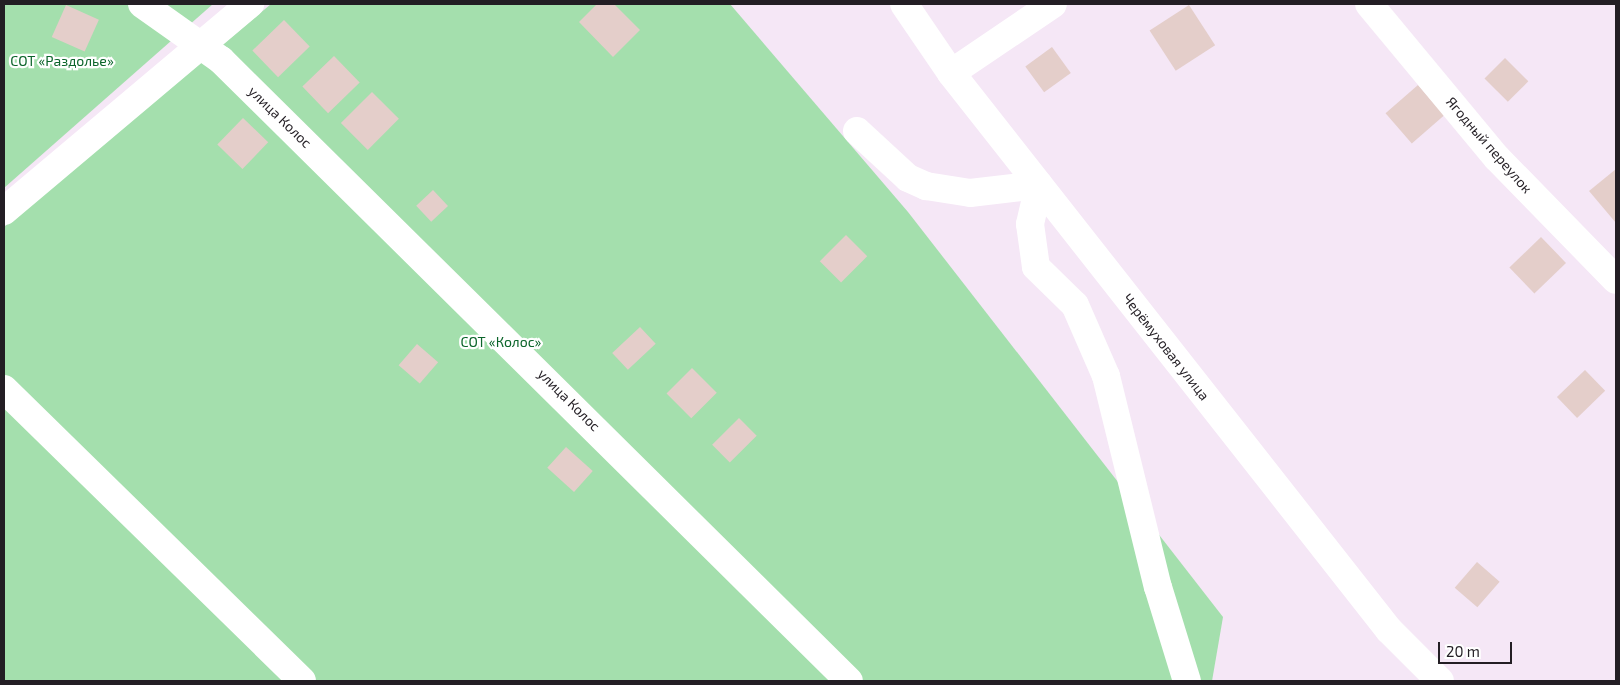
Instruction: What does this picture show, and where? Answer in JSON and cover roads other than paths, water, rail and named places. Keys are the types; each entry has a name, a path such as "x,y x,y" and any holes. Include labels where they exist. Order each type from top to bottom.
{"street":[{"name":"улица Колос","path":"142,4 221,60 849,681"},
{"path":"4,211 199,44 250,4"},
{"name":"Черёмуховая улица","path":"904,4 951,73 1389,630 1440,681"},
{"path":"951,73 1053,4"},
{"name":"Ягодный переулок","path":"1369,4 1497,158 1616,280"},
{"path":"857,130 908,178 926,186 970,193 1039,185 1030,224 1036,268 1075,305 1106,376 1158,587 1187,681"},
{"path":"4,389 302,681"}],"park label":[{"name":"СОТ «Раздолье»","path":"62,61"},
{"name":"СОТ «Колос»","path":"501,342"}]}
